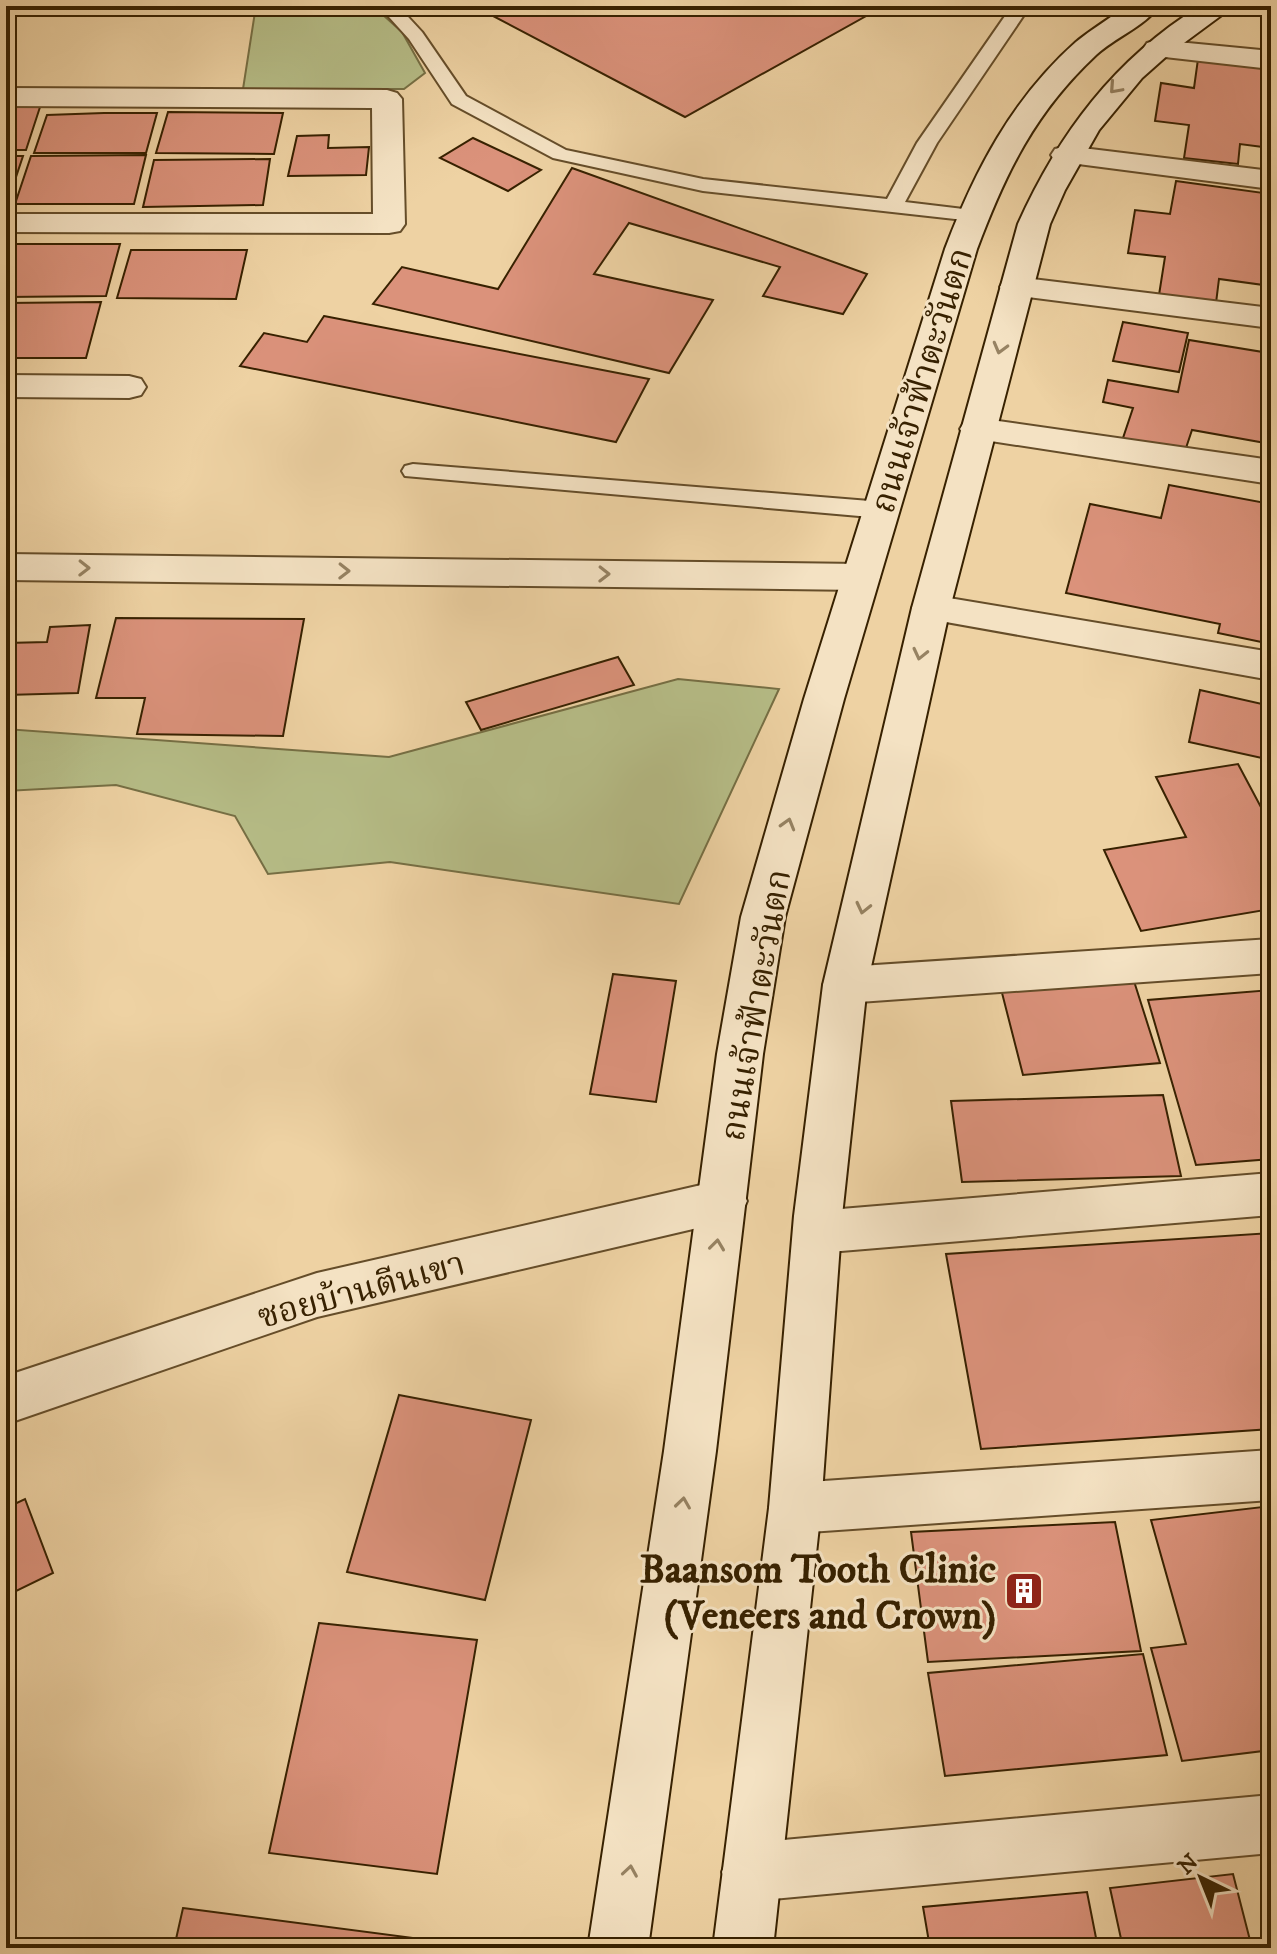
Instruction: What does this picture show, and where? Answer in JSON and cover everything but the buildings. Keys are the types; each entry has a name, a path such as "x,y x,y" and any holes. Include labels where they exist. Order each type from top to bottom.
{"street":[{"name":"ถนนเจ้าฟ้าตะวันตก","path":"743,1948 795,1508 817,1232 845,985 931,608 1034,224 1066,155 1101,103 1127,74 1157,49 1220,6"},
{"name":"ถนนเจ้าฟ้าตะวันตก","path":"618,1948 650,1738 763,915 856,592 973,215 995,161 1026,112 1090,44 1136,8"},
{"path":"1157,49 1271,60"},
{"path":"6,97 387,99 389,224 6,223"},
{"path":"1066,155 1271,180"},
{"path":"1016,287 1271,318"},
{"path":"6,386 129,387"},
{"path":"977,429 1271,472"},
{"path":"6,567 856,592"},
{"path":"6,592 856,592"},
{"path":"931,608 1271,666"},
{"path":"845,985 1271,956"},
{"path":"817,1232 1271,1194"},
{"name":"ซอยบ้านตีนเขา","path":"6,1400 317,1295 723,1201"},
{"path":"795,1508 1271,1475"},
{"path":"751,1872 1271,1824"}],"lane":[{"path":"388,6 416,36 459,100 560,154 703,185 973,215"},
{"path":"893,206 927,143 1021,6"},
{"path":"413,471 882,510"}],"green space":[{"path":"184,6 373,6 402,32 425,73 404,89 243,89 255,12 195,11"},
{"path":"678,679 779,689 679,904 390,862 268,874 235,816 116,785 6,791 6,729 389,757"}],"place":[{"name":"Baansom Tooth Clinic (Veneers and Crown)","path":"1024,1591"}]}
